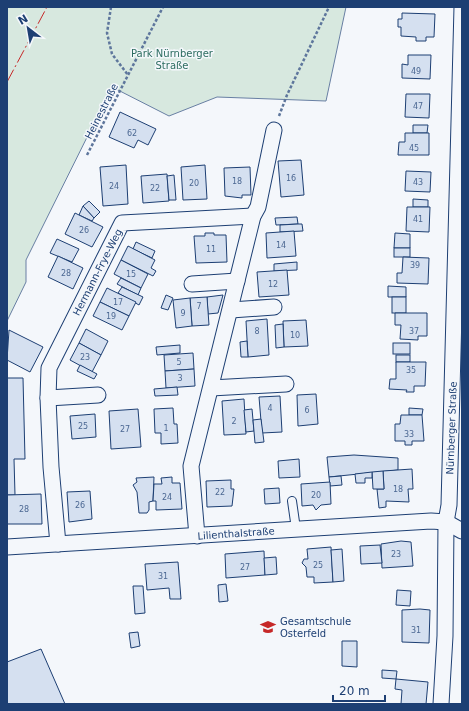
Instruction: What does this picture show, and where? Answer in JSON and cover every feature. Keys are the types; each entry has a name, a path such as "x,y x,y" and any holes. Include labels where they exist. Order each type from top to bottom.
{"street":[{"name":"Nürnberger Straße","path":"441,704 445,628 446,522 449,490 462,7"},
{"path":"197,536 191,466 231,310 253,216 258,207 274,130"},
{"name":"Hermann-Frye-Weg","path":"58,544 48,398 49,368 122,223 253,216"},
{"path":"192,284 237,281"},
{"path":"231,310 274,307"},
{"path":"211,388 286,384"},
{"path":"48,398 98,395"},
{"name":"Lilienthalstraße","path":"7,547 432,521 446,522 462,531"}],"lane":[{"path":"292,500 296,529"}],"path":[{"path":"111,7 107,33 112,54 128,75"},
{"name":"Heinestraße","path":"87,154 163,7"},
{"path":"274,130 287,95 329,7"}],"green space":[{"name":"Park Nürnberger Straße","path":"7,7 346,7 326,101 217,97 169,116 112,87 26,260 26,282 7,321"}],"building":[{"path":"402,13 435,14 434,37 426,37 426,41 416,41 416,37 401,36 401,27 398,27 398,19 402,19"},
{"path":"408,55 431,55 430,79 402,78 402,64 408,65"},
{"path":"406,94 430,94 429,118 405,117"},
{"path":"120,112 156,129 148,145 138,140 134,148 109,137"},
{"path":"413,125 428,125 427,133 413,133"},
{"path":"405,133 429,133 429,155 398,155 399,142 405,142"},
{"path":"301,160 304,195 281,197 278,161"},
{"path":"126,165 128,204 103,206 100,167"},
{"path":"205,165 207,199 183,200 181,167"},
{"path":"250,167 251,195 242,195 242,198 225,196 224,168"},
{"path":"406,171 431,172 430,192 405,191"},
{"path":"167,174 169,201 143,203 141,176"},
{"path":"174,175 176,200 169,200 167,176"},
{"path":"413,199 428,200 428,207 413,207"},
{"path":"89,201 100,212 94,218 83,206"},
{"path":"83,206 94,218 92,221 79,215"},
{"path":"407,207 430,207 429,232 406,231"},
{"path":"75,213 103,227 92,247 65,234"},
{"path":"297,217 298,224 276,225 275,218"},
{"path":"302,224 303,231 280,232 280,225"},
{"path":"294,231 296,256 267,258 266,233"},
{"path":"205,233 226,235 227,262 196,263 194,236 205,236"},
{"path":"395,233 410,234 410,248 394,248"},
{"path":"57,239 79,249 72,262 50,253"},
{"path":"136,242 155,251 152,258 133,249"},
{"path":"128,246 155,260 151,268 156,271 153,276 121,260"},
{"path":"394,248 410,248 410,257 394,257"},
{"path":"58,256 83,268 73,289 48,277"},
{"path":"403,257 429,258 428,284 397,283 397,273 402,273"},
{"path":"121,260 148,274 141,288 114,274"},
{"path":"297,262 297,270 274,271 274,264"},
{"path":"287,270 289,295 259,297 257,272"},
{"path":"121,278 141,288 138,295 117,284"},
{"path":"388,286 406,287 406,297 388,297"},
{"path":"122,287 143,297 139,305 118,293"},
{"path":"107,288 136,302 129,316 100,302"},
{"path":"166,295 173,298 168,310 161,308"},
{"path":"223,295 218,313 208,314 207,297"},
{"path":"207,297 209,325 192,326 190,298"},
{"path":"392,297 406,297 406,313 392,313"},
{"path":"190,298 192,326 176,328 173,300"},
{"path":"100,302 129,316 122,330 93,316"},
{"path":"395,313 427,313 427,336 418,336 418,340 400,339 401,325 395,325"},
{"path":"267,319 269,355 248,357 246,321"},
{"path":"306,320 308,346 284,347 283,321"},
{"path":"283,324 284,347 276,348 275,325"},
{"path":"86,329 108,341 101,355 79,343"},
{"path":"9,330 43,347 30,372 7,360"},
{"path":"247,341 248,357 241,357 240,342"},
{"path":"79,343 101,355 92,372 70,360"},
{"path":"393,343 410,343 410,354 393,354"},
{"path":"180,345 180,353 157,355 156,347"},
{"path":"193,353 194,369 165,371 164,355"},
{"path":"396,355 410,355 410,362 396,362"},
{"path":"396,362 426,362 425,386 414,386 414,392 389,389 390,379 396,379"},
{"path":"80,365 97,374 94,379 77,371"},
{"path":"194,369 195,386 166,388 165,371"},
{"path":"7,378 23,378 25,459 14,459 15,495 7,495"},
{"path":"177,387 178,395 155,396 154,389"},
{"path":"316,394 318,424 298,426 297,395"},
{"path":"280,396 282,432 262,433 259,397"},
{"path":"244,399 246,434 224,435 222,401"},
{"path":"173,408 174,424 177,424 178,443 161,444 161,433 155,433 154,409"},
{"path":"409,408 423,409 422,415 409,415"},
{"path":"138,409 141,447 111,449 109,411"},
{"path":"252,409 254,431 246,432 244,410"},
{"path":"95,414 96,437 72,439 70,416"},
{"path":"401,415 422,415 424,441 412,441 412,445 405,445 405,441 395,441 395,424 400,424"},
{"path":"261,419 264,442 255,443 253,420"},
{"path":"354,455 398,458 398,470 329,477 327,457"},
{"path":"299,459 300,477 279,478 278,461"},
{"path":"412,469 413,489 408,489 409,502 386,501 386,507 379,508 377,489 384,489 383,471"},
{"path":"383,471 384,489 373,489 372,472"},
{"path":"372,472 372,478 365,478 365,483 356,483 355,474"},
{"path":"341,476 342,485 330,486 329,477"},
{"path":"154,477 153,501 149,502 149,510 147,513 139,513 137,492 133,485 137,482 136,478"},
{"path":"172,477 172,483 180,483 182,509 156,510 156,501 153,501 154,484 162,484 161,478"},
{"path":"231,480 231,489 234,489 232,506 207,507 206,481"},
{"path":"330,482 331,504 321,505 316,510 313,505 302,506 301,484"},
{"path":"279,488 280,503 265,504 264,489"},
{"path":"90,491 92,519 69,522 67,492"},
{"path":"41,494 42,524 7,524 7,495"},
{"path":"401,541 411,542 413,566 382,568 381,544"},
{"path":"380,545 382,563 361,564 360,546"},
{"path":"331,547 333,582 314,583 314,577 307,577 306,567 302,563 304,559 308,559 307,549"},
{"path":"342,549 344,581 333,582 331,550"},
{"path":"264,551 265,575 226,578 225,554"},
{"path":"276,557 277,574 265,575 264,558"},
{"path":"178,562 181,599 170,599 169,588 147,590 145,564"},
{"path":"226,584 228,601 219,602 218,585"},
{"path":"133,586 143,586 145,613 135,614"},
{"path":"397,590 411,591 410,606 396,605"},
{"path":"402,610 430,610 429,643 402,642"},
{"path":"138,632 140,646 131,648 129,633"},
{"path":"342,641 357,641 357,667 342,666"},
{"path":"41,649 65,704 7,704 7,662"},
{"path":"382,670 397,671 396,679 382,678"},
{"path":"396,679 428,682 426,704 401,704 402,690 395,689"}],"power":[{"path":"7,82 47,7"}],"place":[{"name":"Gesamtschule Osterfeld","path":"268,627"}]}
